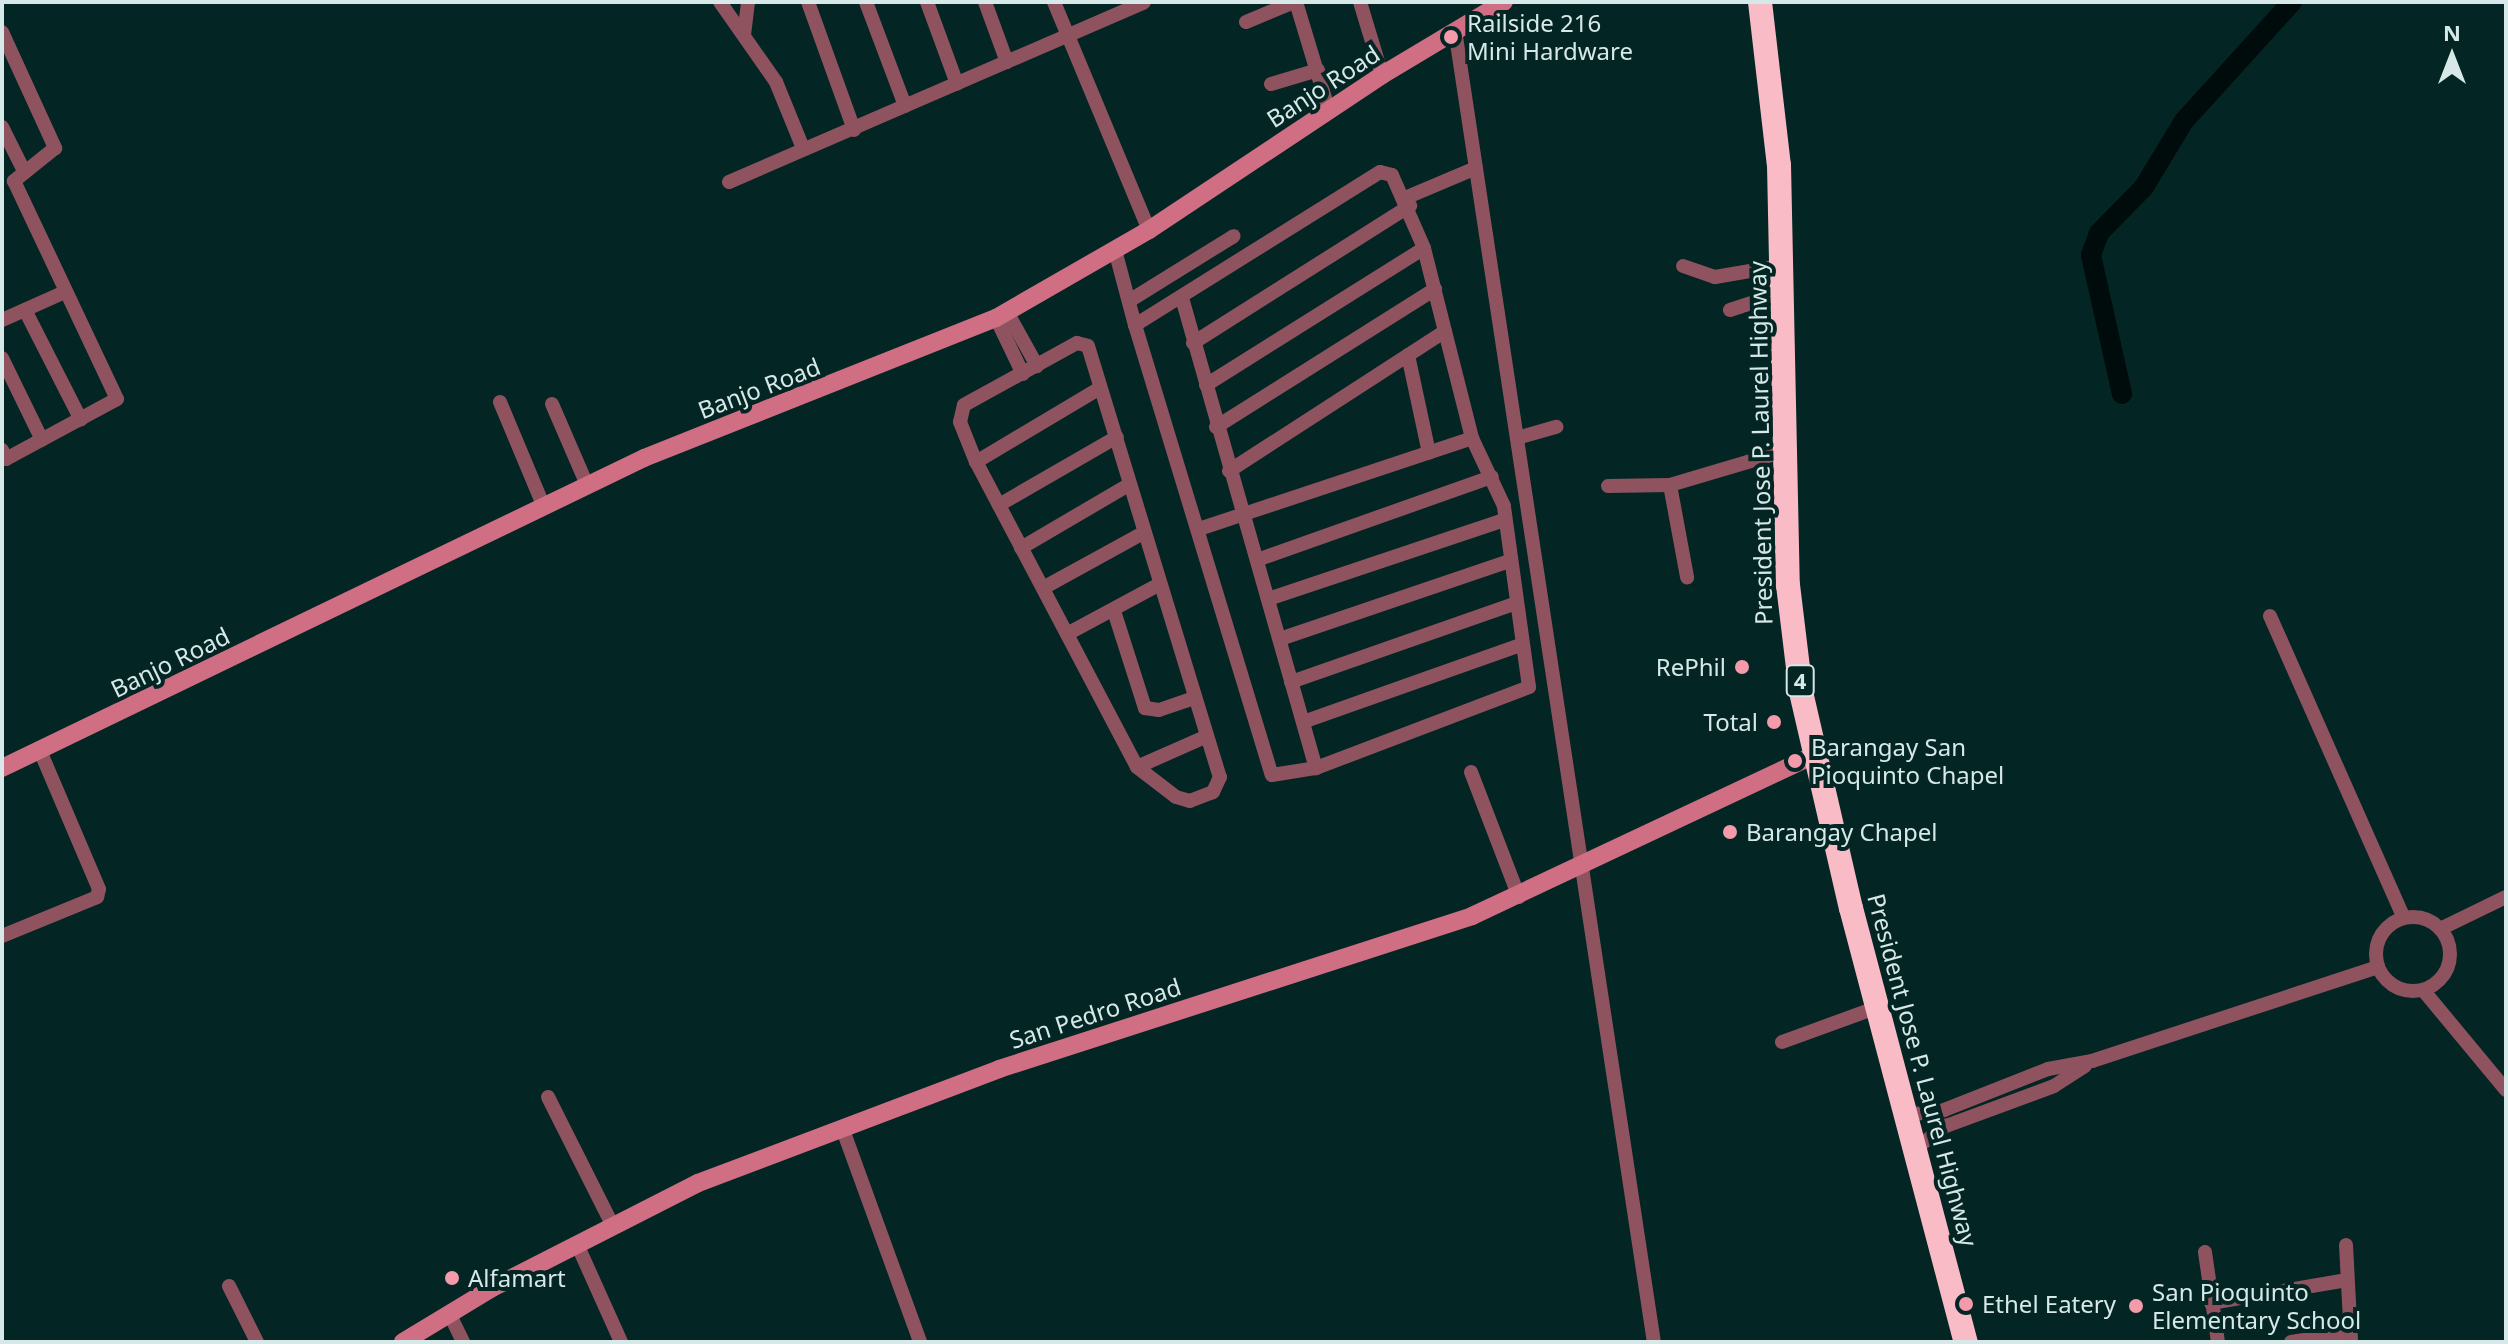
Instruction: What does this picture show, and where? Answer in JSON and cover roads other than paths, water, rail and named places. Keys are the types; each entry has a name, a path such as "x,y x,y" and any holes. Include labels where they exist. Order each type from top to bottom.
{"highway":[{"name":"President Jose P. Laurel Highway","path":"1760,2 1785,265 1785,451 1793,637 1814,755 1966,1342"}],"street":[{"path":"720,2 776,82 803,148"},
{"path":"744,35 748,2"},
{"path":"808,2 854,130"},
{"path":"866,2 905,106"},
{"path":"927,2 957,84"},
{"path":"985,2 1007,62"},
{"path":"1054,2 1149,230"},
{"path":"1246,22 1295,2 1329,111"},
{"path":"1360,2 1382,75"},
{"path":"729,182 803,148 854,130 1135,4"},
{"name":"Banjo Road","path":"2,768 41,753 587,485 1002,315 1149,230 1382,75 1497,4"},
{"path":"1455,30 1654,1342"},
{"path":"2,32 54,140 52,155 24,171 14,181 116,395 113,403 6,459 2,450"},
{"path":"1271,84 1318,70"},
{"path":"2,127 24,171"},
{"path":"1193,343 1407,202 1476,168"},
{"path":"1115,250 1135,325 1199,529 1268,770 1281,777 1316,768 1525,690 1531,678 1521,645 1504,520 1492,477 1472,438 1424,248 1407,202 1392,175 1380,172 1135,325"},
{"path":"1129,301 1234,236"},
{"path":"1206,385 1424,248"},
{"path":"1683,266 1715,277 1785,265"},
{"path":"1216,427 1435,289"},
{"path":"1730,310 1785,291"},
{"path":"2,320 65,292"},
{"path":"1182,298 1241,515 1257,560 1316,768"},
{"path":"25,310 81,420"},
{"path":"1002,315 1037,366"},
{"path":"1002,315 1023,374"},
{"path":"1229,471 1445,331"},
{"path":"1083,343 1088,346 1193,698 1220,777 1213,792 1182,800 1137,767 976,462 959,413 964,405 1037,366 1083,343"},
{"path":"1408,355 1429,453"},
{"path":"2,358 42,440"},
{"path":"976,462 1100,388"},
{"path":"500,402 543,505"},
{"path":"552,404 587,485"},
{"path":"1517,438 1556,427"},
{"path":"999,505 1117,437"},
{"path":"1199,529 1472,438"},
{"path":"1608,486 1670,485 1785,451"},
{"path":"1257,560 1492,477"},
{"path":"1021,548 1130,484"},
{"path":"1670,485 1687,577"},
{"path":"1268,599 1504,520"},
{"path":"1043,588 1143,533"},
{"path":"1280,639 1509,561"},
{"path":"1067,634 1160,584"},
{"path":"1291,682 1514,604"},
{"path":"1114,611 1145,708 1159,710 1193,698"},
{"path":"2270,616 2404,918"},
{"path":"1303,722 1521,645"},
{"path":"1137,767 1205,737"},
{"path":"2,936 97,897 99,889 41,753"},
{"name":"San Pedro Road","path":"403,1342 577,1244 698,1183 999,1069 1390,946 1519,897 1814,755"},
{"path":"1471,772 1519,897"},
{"path":"2440,929 2506,897"},
{"path":"2417,917 2440,929 2449,946 2449,964 2440,981 2423,990 2396,988 2378,967 2380,937 2404,918 2417,917"},
{"path":"1906,1115 1944,1110 2048,1069 2092,1061 2378,967"},
{"path":"2423,990 2506,1090"},
{"path":"1782,1042 1878,1007"},
{"path":"1915,1149 1946,1126 2054,1086 2092,1061"},
{"path":"2048,1069 2054,1086"},
{"path":"548,1097 613,1226"},
{"path":"843,1130 920,1342"},
{"path":"577,1244 621,1342"},
{"path":"2291,1342 2350,1337 2346,1245"},
{"path":"2205,1252 2218,1342"},
{"path":"2211,1303 2347,1280"},
{"path":"229,1286 257,1342"},
{"path":"450,1315 463,1342"}],"waterway":[{"path":"2122,394 2091,255 2099,233 2144,187 2184,121 2292,2"}],"place":[{"name":"Railside 216 Mini Hardware","path":"1451,37"},
{"name":"RePhil","path":"1742,667"},
{"name":"Total","path":"1774,722"},
{"name":"Barangay San Pioquinto Chapel","path":"1795,761"},
{"name":"Barangay Chapel","path":"1730,832"},
{"name":"Alfamart","path":"452,1278"},
{"name":"Ethel Eatery","path":"1966,1304"},
{"name":"San Pioquinto Elementary School","path":"2136,1306"}]}
